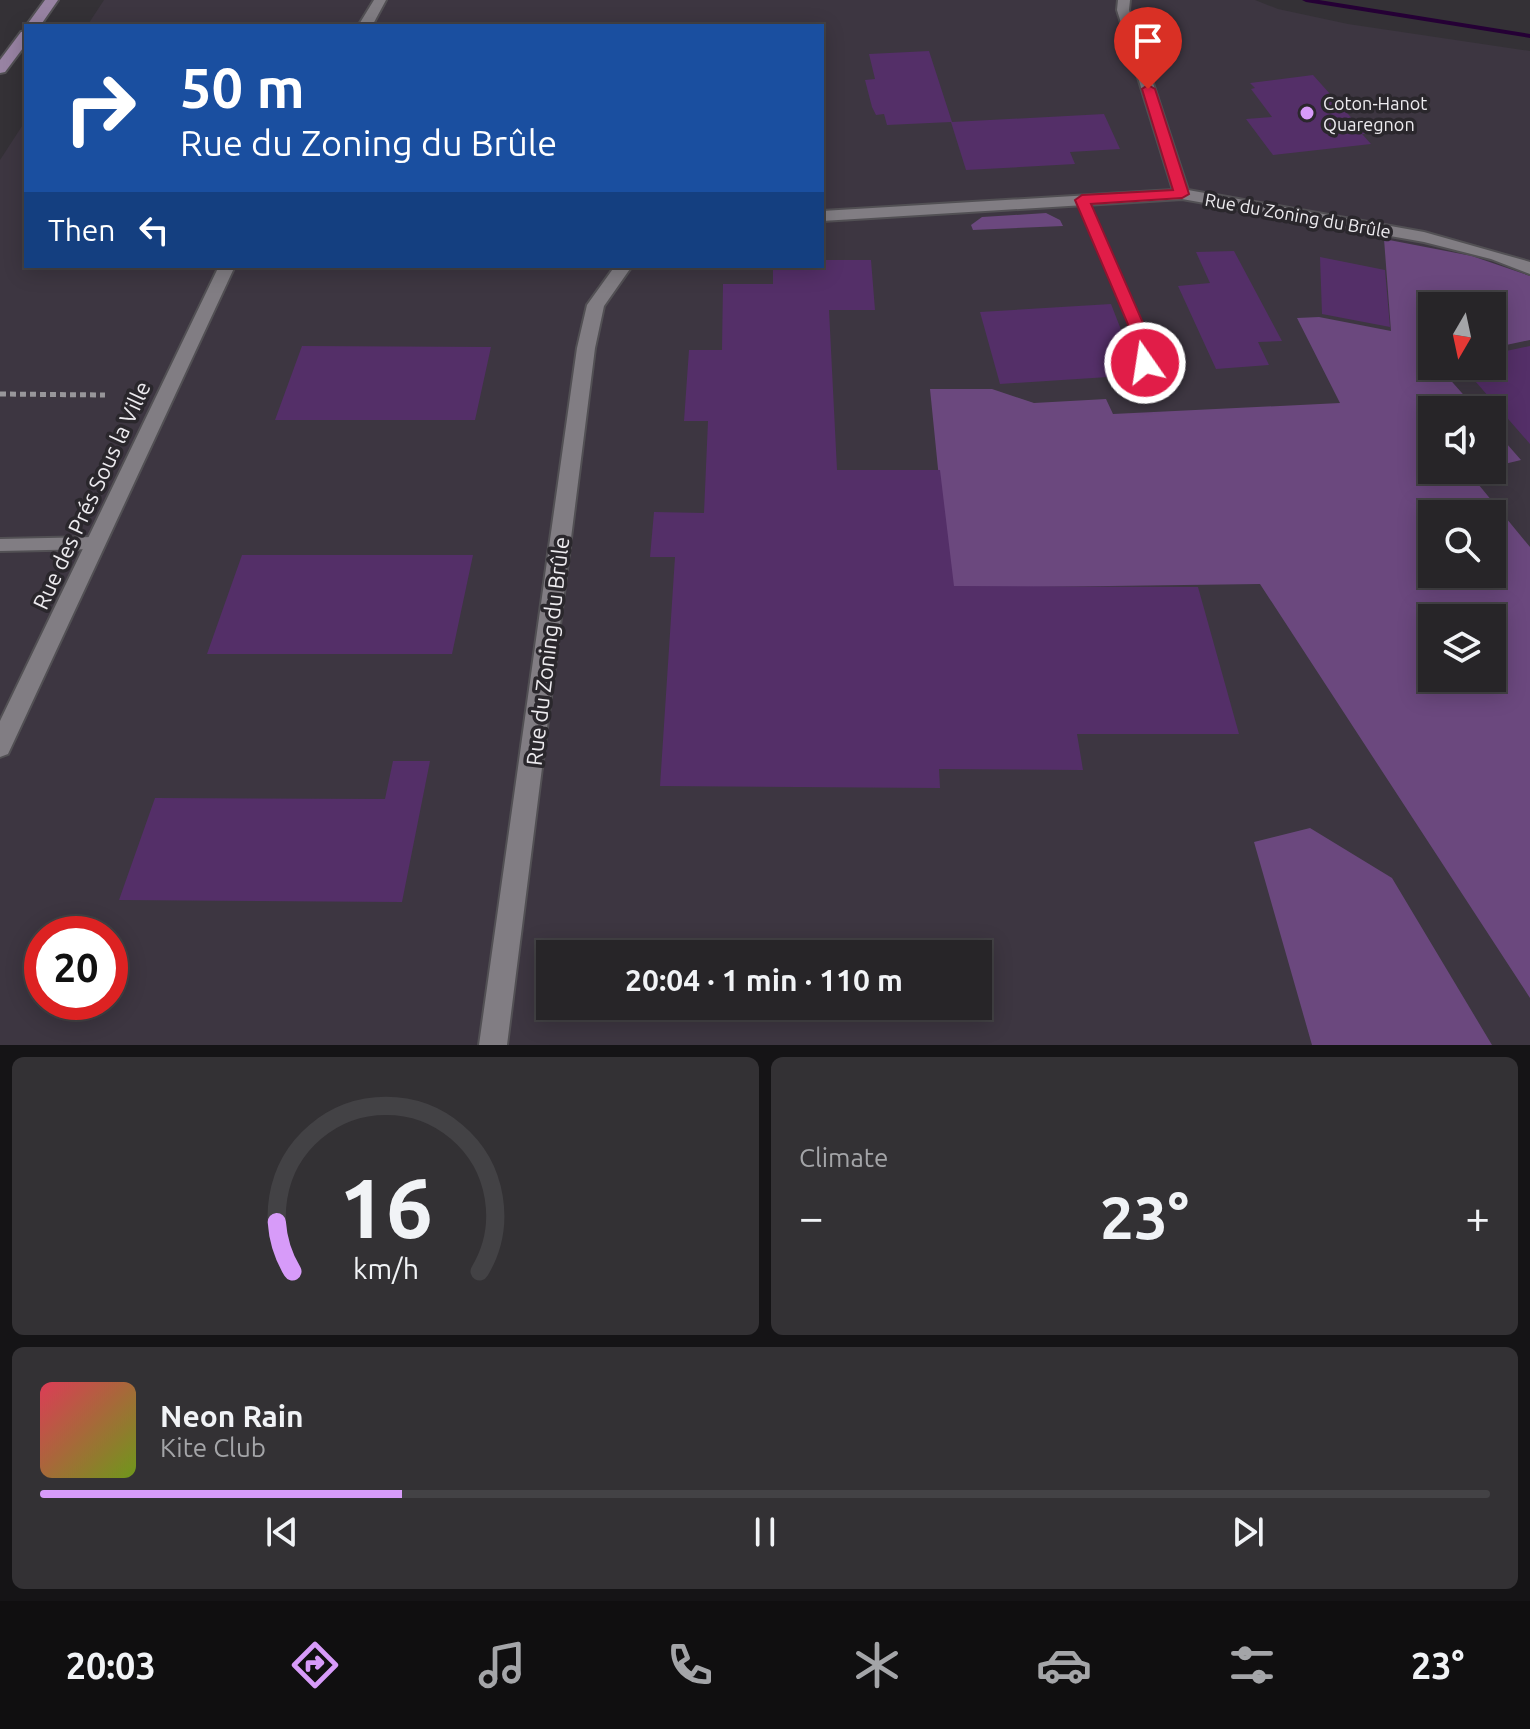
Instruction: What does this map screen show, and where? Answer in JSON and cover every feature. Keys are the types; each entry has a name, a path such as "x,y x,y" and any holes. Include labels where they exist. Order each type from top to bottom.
{"main road":[{"path":"34,24 52,0"},
{"path":"0,69 24,38"}],"street":[{"path":"366,24 380,0"},
{"path":"1124,0 1123,10 1182,194"},
{"name":"Rue du Zoning du Brûle","path":"824,216 1182,194 1424,237 1495,255 1530,268"},
{"name":"Rue des Prés Sous la Ville","path":"3,736 226,268"},
{"name":"Rue du Zoning du Brûle","path":"493,1045 586,348 596,305 623,268"}],"lane":[{"path":"1082,200 1149,355 1145,363 1136,364"},
{"path":"0,545 94,543"}],"path":[{"path":"0,394 105,395"}],"shaded area":[{"path":"104,0 1255,0 1278,9 1348,24 1530,51 1530,1045 0,1045 0,160 24,123 24,268 824,268 824,24 88,24"},
{"path":"1046,213 1060,220 1063,226 973,230 971,225 982,217"},
{"path":"1384,239 1472,256 1530,276 1530,340 1506,345 1506,292 1418,292 1418,380 1450,380 1465,396 1418,396 1418,484 1478,484 1491,500 1418,500 1418,588 1506,588 1506,518 1530,547 1530,998 1260,584 950,588 930,389 992,389 1034,403 1106,399 1113,414 1340,403 1297,318 1319,317 1391,331"},
{"path":"1506,443 1521,460 1506,464"},
{"path":"1310,828 1392,878 1492,1045 1312,1045 1254,842"}],"building":[{"path":"929,51 952,122 1104,114 1120,149 1070,152 1075,164 966,170 951,122 887,125 884,114 876,115 872,107 865,80 875,79 869,54"},
{"name":"Coton-Hanot Quaregnon","path":"1313,75 1366,134 1362,134 1371,144 1273,155 1246,119 1272,117 1251,89 1255,88 1250,83"},
{"path":"1234,251 1282,341 1258,342 1269,365 1216,369 1178,286 1210,283 1196,252"},
{"path":"1320,257 1385,270 1390,327 1322,314"},
{"path":"824,260 871,260 875,310 829,310 837,470 940,470 954,586 1198,587 1239,734 1077,734 1083,770 939,769 940,788 660,786 675,557 650,557 654,512 704,513 708,421 684,421 689,350 722,350 723,284 773,284 773,268 824,268"},
{"path":"1111,304 1132,358 1127,364 1139,375 1000,384 980,312"},
{"path":"302,346 491,347 475,420 275,420"},
{"path":"1530,346 1530,444 1506,416 1506,396 1488,396 1474,380 1506,380 1506,351"},
{"path":"242,555 473,555 452,654 207,654"},
{"path":"393,761 430,761 402,902 119,900 155,798 385,799"}],"waterway":[{"path":"1306,0 1530,36"}],"place":[{"name":"Coton-Hanot Quaregnon","path":"1307,113"}],"route":[{"path":"1145,363 1149,355 1082,200 1182,194 1148,89"}]}
